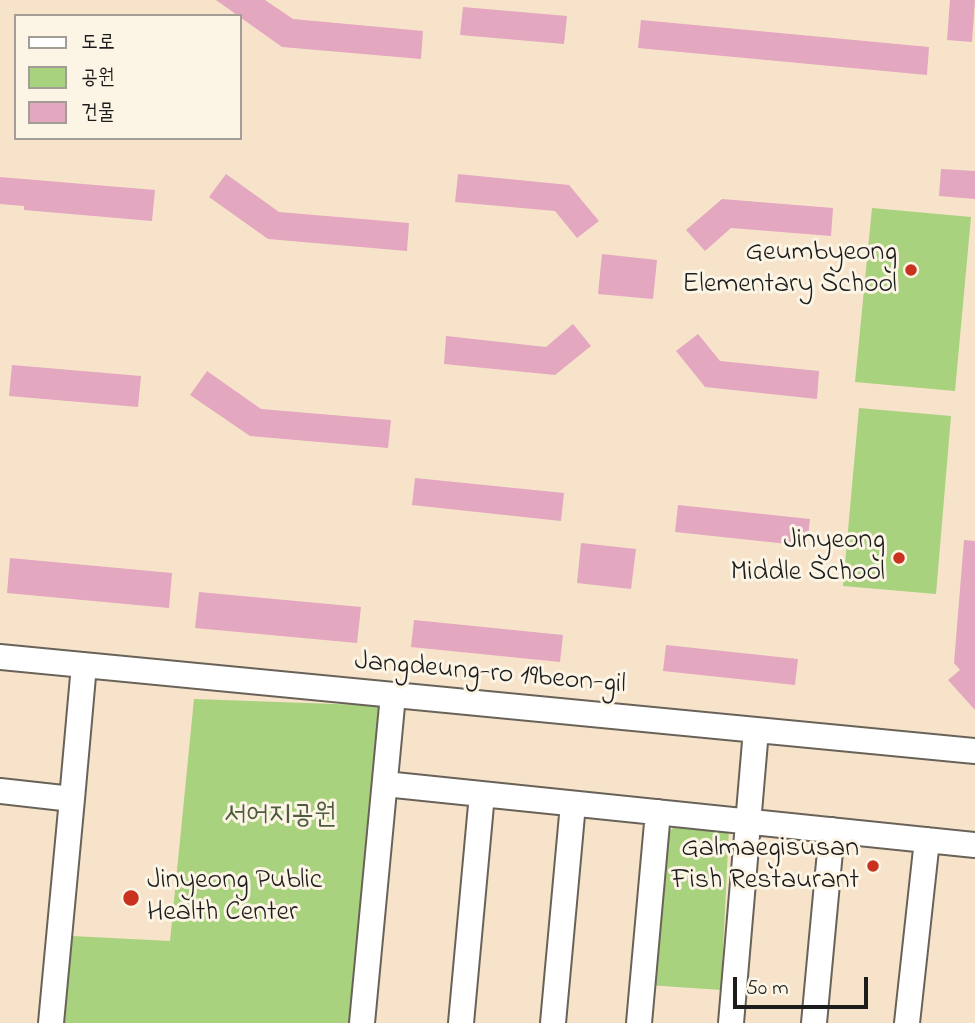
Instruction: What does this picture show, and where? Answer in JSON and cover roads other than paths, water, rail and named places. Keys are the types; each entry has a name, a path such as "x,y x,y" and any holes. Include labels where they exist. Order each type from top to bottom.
{"street":[{"name":"Jangdeung-ro 19beon-gil","path":"0,657 975,751"},
{"path":"51,1023 84,666"},
{"path":"362,1023 393,695"},
{"path":"731,1023 756,730"},
{"path":"385,784 975,845"},
{"path":"0,792 72,799"},
{"path":"461,1023 482,794"},
{"path":"553,1023 573,804"},
{"path":"639,1023 658,813"},
{"path":"814,1023 832,830"},
{"path":"907,1023 927,840"}],"place":[{"name":"Geumbyeong Elementary School","path":"911,270"},
{"name":"Jinyeong Middle School","path":"899,558"},
{"name":"Galmaegisusan Fish Restaurant","path":"873,866"},
{"name":"Jinyeong Public Health Center","path":"131,898"}],"park label":[{"name":"서어지공원","path":"280,817"}]}
